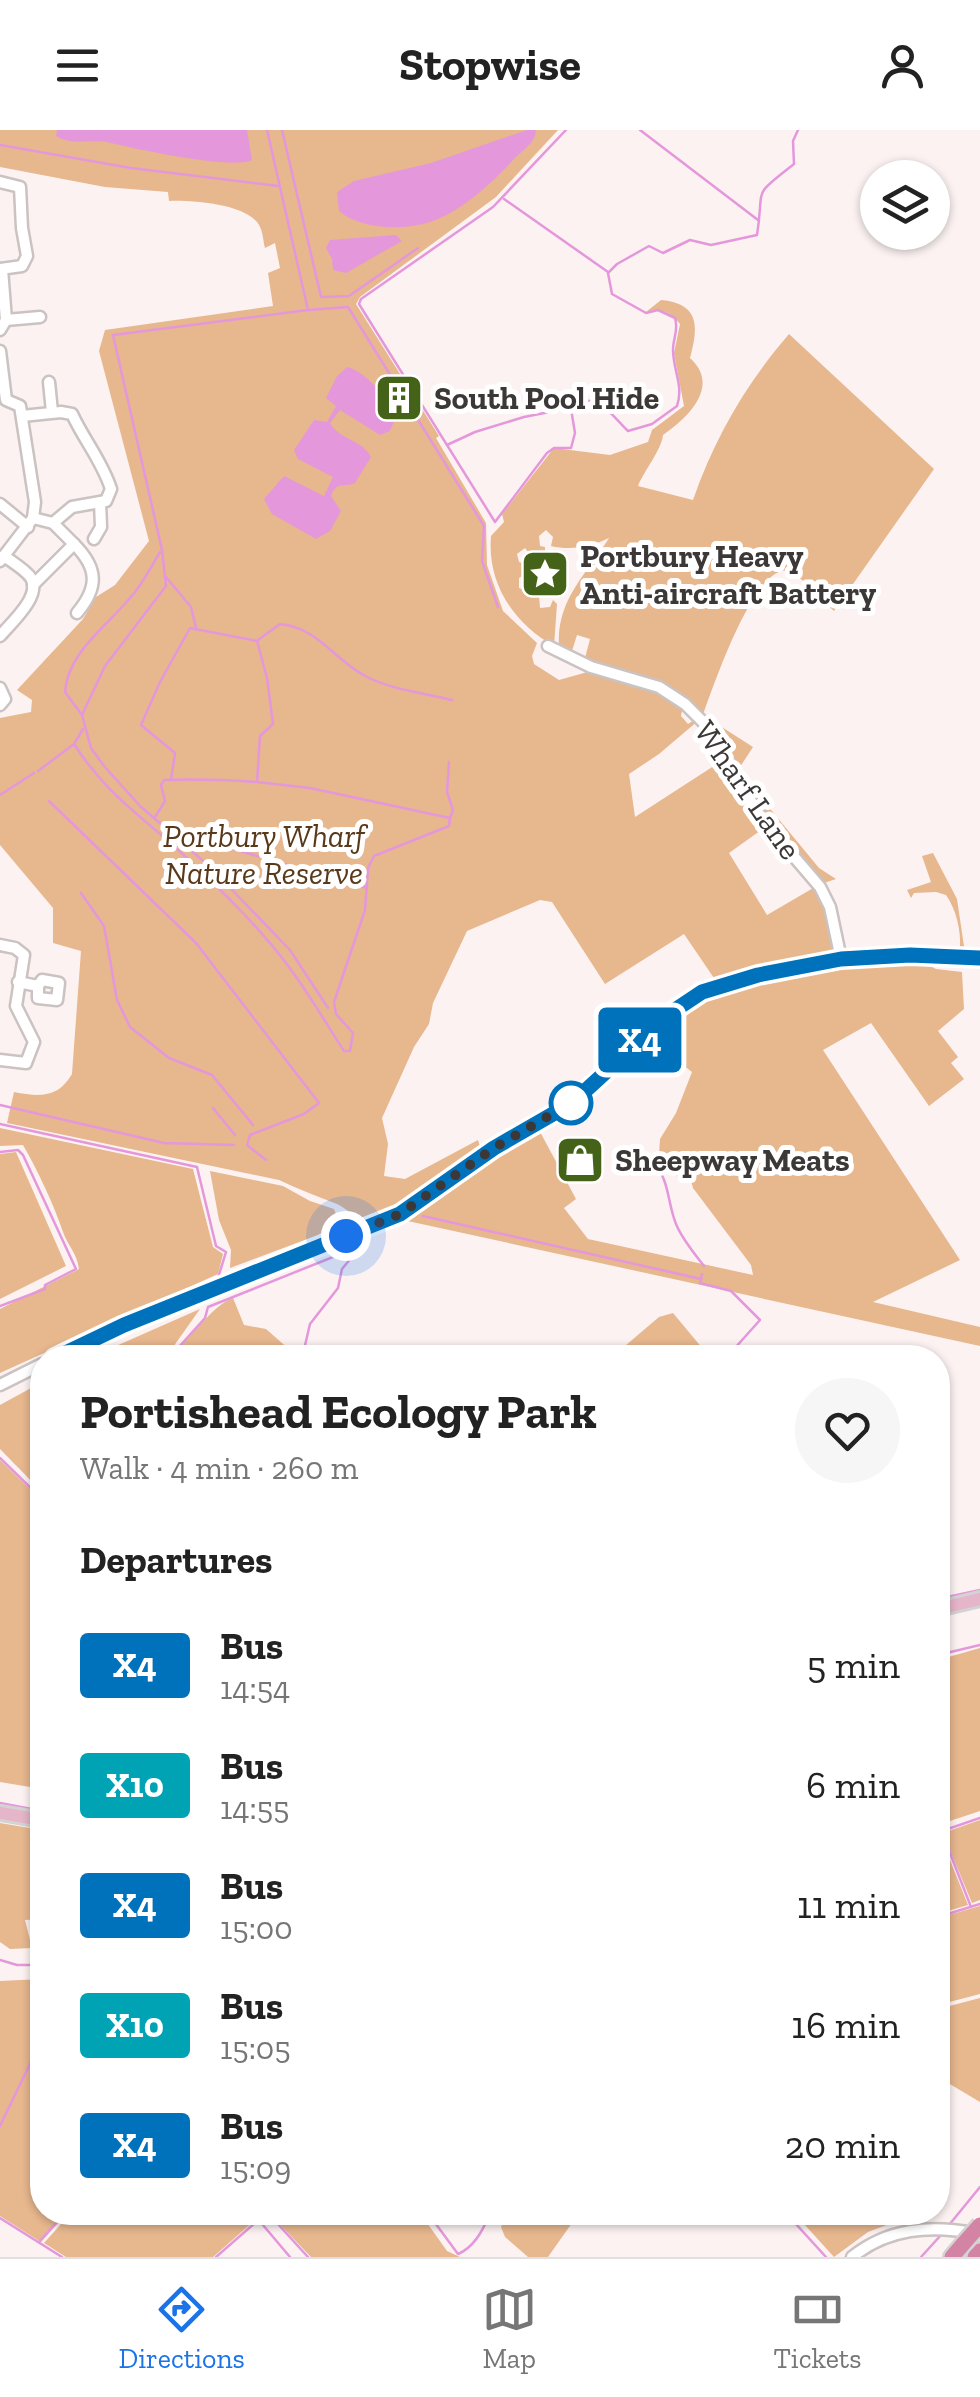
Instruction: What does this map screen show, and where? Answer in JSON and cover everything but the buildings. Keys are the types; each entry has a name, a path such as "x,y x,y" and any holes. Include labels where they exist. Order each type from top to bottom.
{"highway":[{"path":"952,2257 980,2225"}],"main road":[{"path":"950,1606 980,1599"},
{"path":"0,1813 30,1818"}],"street":[{"path":"0,182 20,187 27,254 22,266 1,269 3,325 40,316"},
{"path":"0,351 3,400 16,403 22,416 34,502 31,522 2,559 32,579 29,602 0,636"},
{"path":"49,382 52,412"},
{"path":"22,416 72,414 80,434 103,465 111,494 100,502 72,507 53,523"},
{"path":"94,539 102,527 100,502"},
{"path":"0,504 31,522 53,523 86,560 94,585 77,613"},
{"path":"33,585 74,544"},
{"name":"Wharf Lane","path":"548,646 590,667 659,687 710,728 760,817 820,887 830,907 841,959"},
{"path":"1,697 16,689"},
{"path":"0,944 23,952 16,1006 32,1033 28,1061 22,1064 0,1060"},
{"path":"82,1345 400,1214 494,1148 572,1103 682,1003 702,992 758,975 841,959 910,955 980,958"},
{"path":"18,982 38,986"},
{"path":"0,1385 30,1370"},
{"path":"852,2257 883,2236 903,2231 980,2234"}],"green space":[{"name":"Portbury Wharf Nature Reserve","path":"0,130 558,130 496,197 360,297 356,304 439,436 436,438 486,523 487,565 503,611 537,643 532,656 534,664 559,680 591,671 662,691 683,706 681,716 688,724 699,720 629,774 635,817 723,760 764,828 729,853 767,915 815,887 825,904 832,954 716,981 684,934 605,984 552,902 540,900 467,931 433,1003 429,1024 414,1047 382,1118 388,1144 384,1176 405,1179 478,1140 482,1153 409,1204 378,1217 358,1216 279,1180 7,1123 14,1092 48,1094 61,1088 72,1074 81,951 53,943 53,908 0,845 0,718 31,712 32,700 17,690 83,619 96,597 115,585 149,541 99,351 105,330 273,306 268,273 280,268 275,243 265,248 259,225 243,212 204,203 169,201 168,192 105,187 0,167"},
{"path":"661,300 684,307 694,319 690,358 699,369 702,390 691,411 663,435 638,486 693,500 733,412 789,334 934,469 834,611 787,571 774,574 761,587 736,631 703,715 753,747 738,770 819,868 836,879 821,884 774,832 716,734 663,684 591,664 585,658 590,639 577,635 571,654 559,647 567,602 609,538 582,547 551,546 553,537 546,530 539,536 540,546 545,550 535,561 525,548 517,554 519,562 533,566 533,578 526,574 519,578 519,588 525,590 531,583 545,592 545,596 539,596 540,608 550,607 553,600 557,604 554,646 515,613 493,570 491,536 504,522 502,514 554,448 610,455 648,442 652,430 684,406 674,353 680,324 665,312 646,312"},
{"path":"933,853 957,899 965,953 954,952 960,947 960,934 946,895 914,893 911,898 907,890 931,882 922,856"},
{"path":"916,959 936,969 962,972 964,1009 938,1031 958,1057 951,1063 964,1079 929,1106 871,1023 823,1050 960,1260 873,1302 980,1327 980,1346 403,1220 538,1128 576,1199 564,1208 588,1239 753,1275 751,1265 693,1188 690,1177 675,1176 668,1159 659,1155 660,1139 676,1113 692,1072 652,1036 694,1002 744,981 832,965"},
{"path":"0,1128 193,1169 213,1247 223,1254 218,1274 62,1345 30,1345 30,1359 0,1373 0,1309 79,1269 23,1145 0,1146"},
{"path":"16,1152 66,1266 0,1299 0,1154"},
{"path":"210,1171 283,1186 334,1209 339,1222 318,1235 230,1268 231,1250 219,1220"},
{"path":"233,1298 244,1325 266,1329 284,1345 182,1345"},
{"path":"200,1309 174,1345 118,1345"},
{"path":"673,1313 700,1345 626,1345 659,1317"},
{"path":"30,1389 30,1480 0,1449 0,1405"},
{"path":"0,1460 30,1489 30,1787 0,1782"},
{"path":"980,1648 980,1811 950,1821 950,1657"},
{"path":"980,1820 980,1900 972,1903 950,1850 950,1831"},
{"path":"0,1823 30,1828 30,1920 25,1920 30,1948 10,1949 0,1942"},
{"path":"950,1860 968,1905 950,1910"},
{"path":"980,1906 980,1994 950,2002 950,1915"},
{"path":"30,1980 30,2225 56,2225 41,2242 0,2216 0,1981"},
{"path":"980,1998 980,2102 950,2084 950,2006"},
{"path":"60,2225 249,2225 213,2257 66,2257 44,2243"},
{"path":"280,2225 429,2225 447,2251 460,2257 311,2257"},
{"path":"571,2225 548,2257 528,2257 505,2237 501,2227"},
{"path":"805,2225 887,2225 868,2232 834,2257"}],"shaded area":[{"path":"57,130 247,130 252,160 206,161 104,142 70,141 56,136"},
{"path":"536,130 528,146 478,193 438,219 414,226 387,227 360,222 339,211 337,192 354,181 431,163"},
{"path":"396,235 402,241 346,273 333,270 326,248 330,240"},
{"path":"347,367 360,373 381,393 394,420 390,431 380,435 340,410 330,423 371,457 355,483 333,491 331,496 341,511 330,531 316,539 272,514 264,499 284,476 324,496 333,477 298,459 294,450 314,420 327,422 336,406 326,398 337,376"}],"waterway":[{"path":"82,715 105,666 166,586 162,550 113,335 308,310 267,130"},
{"path":"282,130 321,297 349,296 418,248"},
{"path":"566,130 493,207 359,304 495,522 547,453 554,448 571,448 575,433 571,409"},
{"path":"640,130 758,220"},
{"path":"447,445 475,432 570,408 579,402 602,406 628,431 652,424 677,406 675,318 658,310 646,313 612,294 608,273 649,246 663,253 690,240 711,245 757,235 762,194 794,164 793,141 798,130"},
{"path":"0,145 131,168 278,186"},
{"path":"504,199 608,272"},
{"path":"308,310 348,307 484,526 482,561 498,607"},
{"path":"160,552 134,593 81,652 65,692 82,715 91,748 104,766 140,806 209,866 290,950 328,1008"},
{"path":"166,577 191,607 196,628"},
{"path":"258,640 280,624 294,627 316,638 367,677 452,700"},
{"path":"155,817 165,801 161,785 164,780 257,782 260,736 273,724 257,641 190,628 141,725 175,753 171,780"},
{"path":"38,771 74,744 83,729"},
{"path":"74,744 114,793 254,924 296,977 344,1051 350,1051 353,1033 336,1014 334,1002 365,910 368,868 374,856 449,826 450,818 310,788 257,782"},
{"path":"449,762 447,792 453,810 450,818"},
{"path":"0,795 34,773"},
{"path":"49,801 196,943 319,1103 304,1114 250,1135 247,1145 266,1160"},
{"path":"230,848 367,888"},
{"path":"81,893 104,926 117,1000 130,1027 169,1058 212,1075 253,1125"},
{"path":"0,1105 164,1143 234,1145"},
{"path":"213,1108 235,1135"},
{"path":"0,1124 197,1167 216,1246 226,1252 218,1278"},
{"path":"0,1152 18,1150 23,1155 76,1269 45,1285 45,1289 0,1306"},
{"path":"623,1167 636,1161 653,1162 665,1184 679,1230 704,1266"},
{"path":"423,1216 701,1279"},
{"path":"181,1345 205,1318 208,1307 348,1251 351,1258 342,1269 338,1288 310,1324 305,1345"},
{"path":"173,1296 256,1265"},
{"path":"702,1274 700,1283 731,1291 760,1320 738,1345"},
{"path":"0,1458 30,1487"},
{"path":"950,1596 980,1590"},
{"path":"950,1652 980,1645"},
{"path":"0,1803 30,1809"},
{"path":"950,1828 980,1818"},
{"path":"950,1853 971,1907"},
{"path":"950,1913 980,1904"},
{"path":"0,1960 30,1965"},
{"path":"0,2126 30,2064"},
{"path":"950,2224 980,2187"},
{"path":"0,2218 62,2257"},
{"path":"40,2241 54,2225"},
{"path":"216,2257 253,2225"},
{"path":"263,2225 290,2257"},
{"path":"279,2225 308,2257"},
{"path":"437,2225 458,2254 469,2247 485,2225"},
{"path":"797,2225 826,2257"},
{"path":"921,2257 941,2235"}],"bus line":[{"name":"X4","path":"82,1345 400,1214 494,1148 572,1103 669,1014 702,992 758,975 841,959 910,955 980,958"}],"place":[{"name":"South Pool Hide","path":"399,398"},
{"name":"Portbury Heavy Anti-aircraft Battery","path":"545,574"},
{"name":"Sheepway Meats","path":"580,1160"}],"route":[{"path":"346,1236 400,1214 494,1148 571,1103"}]}
